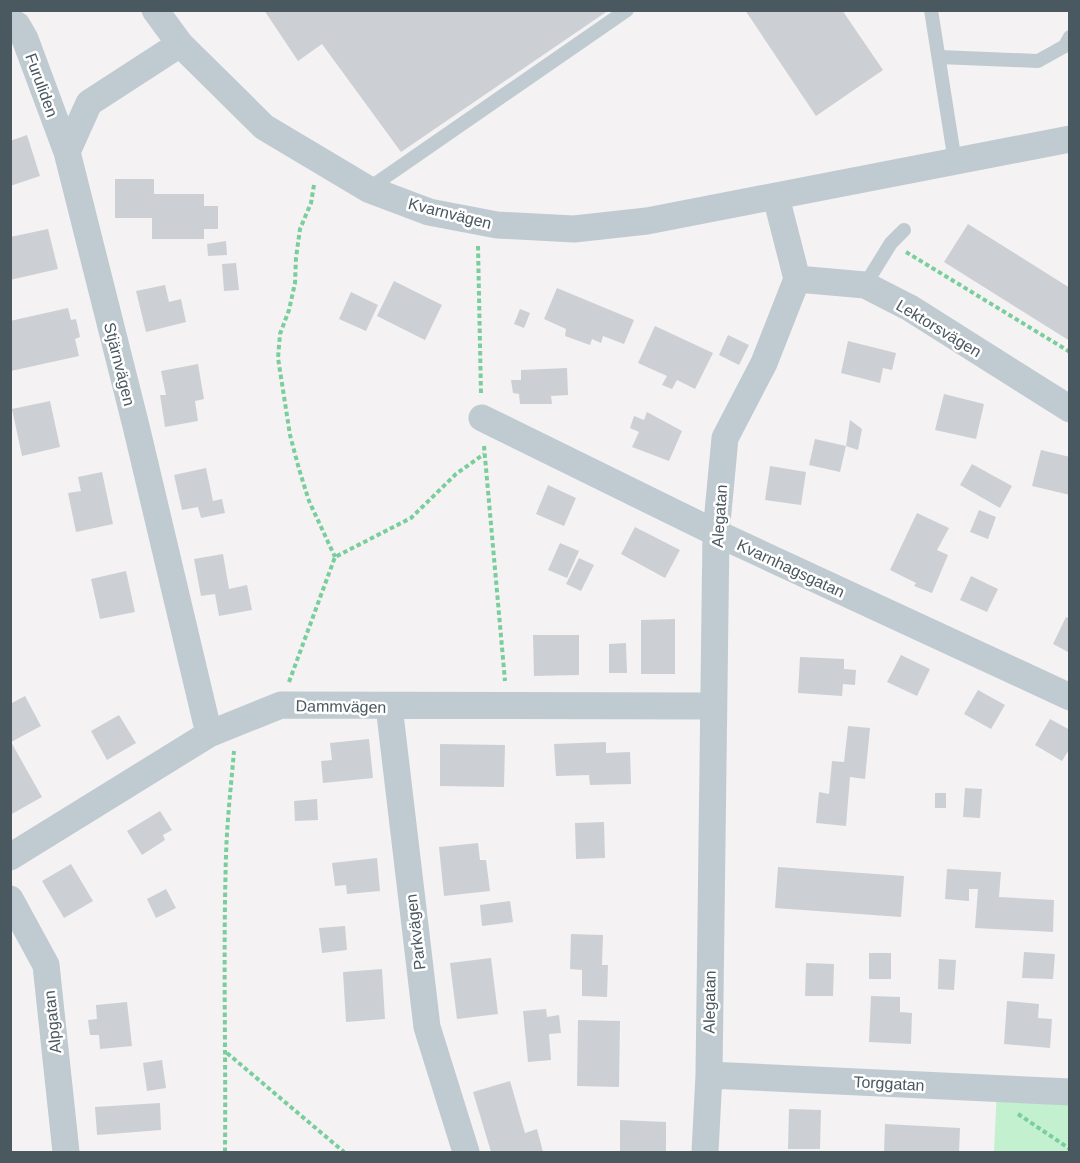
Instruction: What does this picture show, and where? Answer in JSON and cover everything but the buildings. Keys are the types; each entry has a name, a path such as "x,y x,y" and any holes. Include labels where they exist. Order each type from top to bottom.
{"street":[{"name":"Kvarnvägen","path":"155,10 180,44 264,127 368,189 429,212 497,225 574,229 647,221 776,197"},
{"name":"Furuliden","path":"10,22 17,25 26,39 67,152"},
{"path":"67,152 89,103 180,44"},
{"path":"797,279 776,197 1070,139"},
{"name":"Stjärnvägen","path":"67,152 136,426 209,734"},
{"name":"Lektorsvägen","path":"797,279 865,285 910,308 1070,409"},
{"name":"Alegatan","path":"705,1152 709,1075 716,533 726,438 764,363 797,279"},
{"name":"Kvarnhagsgatan","path":"482,418 716,533 1070,697"},
{"name":"Dammvägen","path":"10,857 209,734 281,705 712,706"},
{"name":"Parkvägen","path":"389,706 427,1028 466,1152"},
{"name":"Alpgatan","path":"10,899 46,964 66,1152"},
{"name":"Torggatan","path":"709,1075 1070,1092"}],"lane":[{"path":"368,189 627,10"},
{"path":"931,10 955,162"},
{"path":"939,57 1038,61 1065,46 1070,37"},
{"path":"865,285 891,243 904,230"}],"path":[{"path":"319,159 311,203 300,229 295,282 289,310 280,334 278,358 290,435 299,469 309,501 334,557"},
{"path":"477,221 482,418 507,706"},
{"path":"891,243 1070,352"},
{"path":"281,705 334,557 411,518 456,474 485,454"},
{"path":"225,1152 226,853 236,723"},
{"path":"226,1053 344,1152"},
{"path":"1015,1112 1070,1149"}],"green space":[{"path":"997,1089 1069,1092 1069,1152 994,1152"}]}
